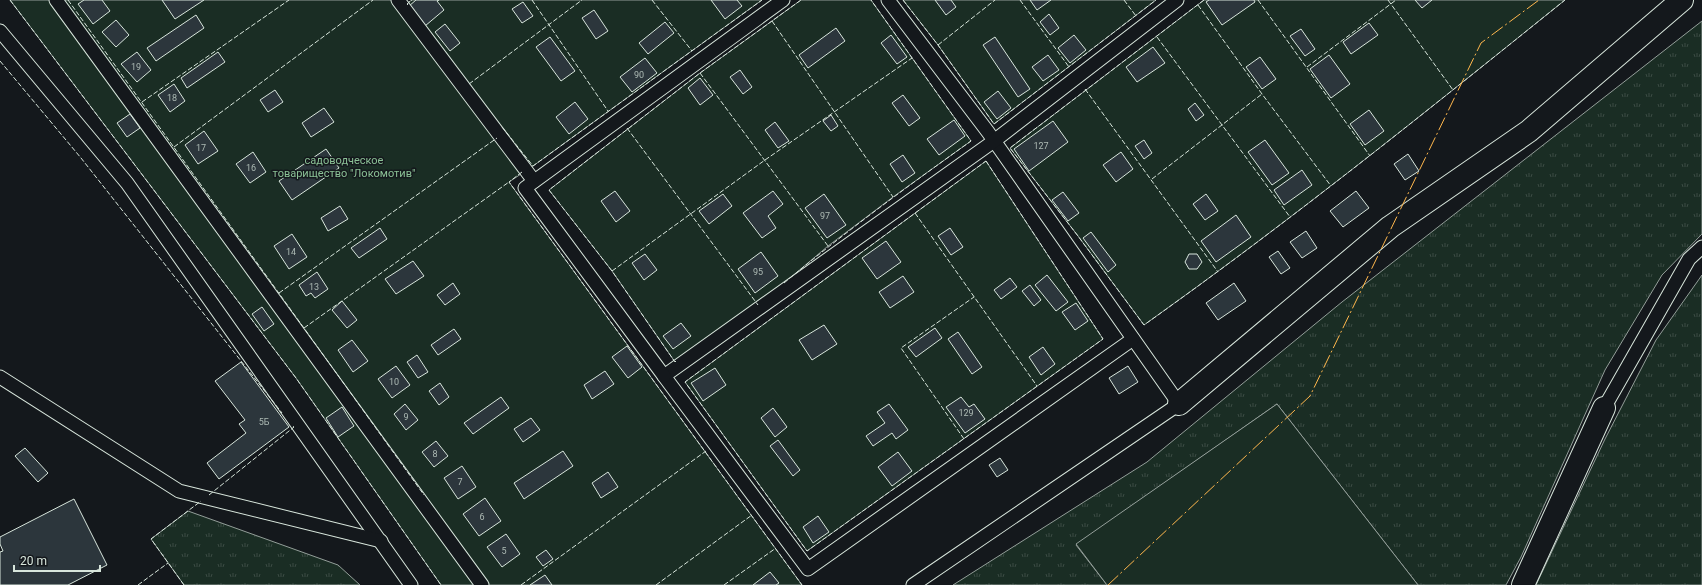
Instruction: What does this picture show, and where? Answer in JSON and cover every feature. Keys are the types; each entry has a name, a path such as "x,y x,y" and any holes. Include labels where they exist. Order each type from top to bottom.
{"street":[{"path":"1179,404 1390,227 1529,131 1682,0"},
{"path":"1523,585 1604,408"}],"lane":[{"path":"56,0 482,585"},
{"path":"398,0 534,181"},
{"path":"783,0 525,188 808,569 1133,339"},
{"path":"888,0 994,141 1179,404 913,585"},
{"path":"664,376 994,141 1177,0"},
{"path":"0,31 127,183 411,585"},
{"path":"1604,408 1689,259 1702,247"},
{"path":"0,377 179,491 381,542"}],"green space":[{"name":"садоводческое товарищество \"Локомотив\"","path":"10,0 404,0 407,3 412,0 762,0 509,182 802,585 441,585 296,378"},
{"path":"801,0 871,0 971,141 828,246 758,305 675,362 612,271 549,190 700,73"},
{"path":"903,0 1156,0 994,124 938,45"},
{"path":"1204,0 1565,0 1305,206 1144,325 1010,148"},
{"path":"1702,21 1702,234 1662,275 1605,370 1521,557 1506,585 1418,585 1277,404 1076,545 1107,585 953,585 1147,462 1342,302"},
{"path":"986,161 1103,339 807,551 685,382"},
{"path":"1702,275 1702,585 1536,585 1605,439 1656,340"},
{"path":"1277,404 1418,585 1107,585 1076,544"},
{"path":"188,511 338,565 360,585 184,585 151,539"}],"building":[{"path":"84,0 102,0 110,11 93,24 78,4"},
{"path":"162,0 204,0 175,19"},
{"path":"416,0 439,0 437,1 444,10 425,26 409,6"},
{"path":"711,0 737,0 742,6 725,19"},
{"path":"935,0 951,0 956,7 946,15"},
{"path":"1030,0 1051,0 1037,10"},
{"path":"1209,0 1254,0 1255,2 1222,25 1206,2"},
{"path":"1415,0 1432,0 1422,8"},
{"path":"523,2 533,16 522,23 512,9"},
{"path":"594,10 608,31 596,39 582,18"},
{"path":"1049,14 1059,28 1050,35 1040,22"},
{"path":"196,15 204,28 156,61 147,48"},
{"path":"116,20 129,35 116,47 102,32"},
{"path":"665,22 674,33 648,54 639,43"},
{"path":"1369,23 1378,35 1351,54 1343,42"},
{"path":"445,24 460,43 450,51 435,32"},
{"path":"836,28 845,41 808,68 799,55"},
{"path":"1301,29 1315,49 1305,56 1290,36"},
{"path":"891,35 907,57 897,64 881,43"},
{"path":"1074,35 1086,50 1070,63 1058,48"},
{"path":"550,37 575,71 561,81 536,47"},
{"path":"995,37 1030,89 1018,97 983,45"},
{"path":"1153,47 1165,63 1137,82 1126,67"},
{"path":"137,52 151,70 137,82 121,64"},
{"path":"218,52 225,62 187,88 181,78"},
{"path":"1048,55 1059,70 1043,81 1032,67"},
{"path":"1329,55 1350,84 1331,98 1310,69"},
{"path":"1260,57 1276,79 1262,89 1246,67"},
{"path":"645,58 657,73 632,92 620,77"},
{"path":"740,70 752,87 743,94 730,77"},
{"path":"700,78 713,95 700,105 688,88"},
{"path":"174,84 185,101 170,112 158,95"},
{"path":"275,90 283,102 268,112 260,100"},
{"path":"998,91 1011,108 997,119 984,102"},
{"path":"903,95 920,118 909,126 892,103"},
{"path":"575,102 588,119 569,134 556,117"},
{"path":"1195,103 1204,115 1196,121 1188,109"},
{"path":"324,108 334,122 311,137 302,123"},
{"path":"1369,110 1384,131 1365,145 1350,124"},
{"path":"130,114 140,128 127,137 117,123"},
{"path":"831,115 838,126 831,131 823,121"},
{"path":"954,120 965,136 939,155 927,139"},
{"path":"1053,121 1068,142 1029,171 1014,149"},
{"path":"775,122 789,141 778,148 765,130"},
{"path":"204,131 218,151 198,164 185,145"},
{"path":"1144,140 1152,153 1144,159 1135,146"},
{"path":"1265,140 1289,173 1272,185 1248,152"},
{"path":"326,149 339,168 292,200 279,181"},
{"path":"253,152 266,172 250,183 236,164"},
{"path":"1121,152 1133,169 1116,182 1103,165"},
{"path":"1408,154 1419,171 1405,180 1394,164"},
{"path":"903,155 915,173 902,182 890,164"},
{"path":"1302,170 1312,185 1284,205 1274,190"},
{"path":"615,191 630,211 616,222 601,201"},
{"path":"773,191 783,204 768,216 776,228 762,238 743,213"},
{"path":"1356,191 1369,208 1343,227 1330,211"},
{"path":"1063,192 1079,213 1068,221 1052,200"},
{"path":"723,194 732,206 709,224 699,211"},
{"path":"824,194 846,225 827,238 805,208"},
{"path":"1206,194 1218,211 1205,220 1193,204"},
{"path":"340,206 348,219 328,231 321,218"},
{"path":"1236,215 1251,237 1216,262 1201,241"},
{"path":"380,228 387,239 359,258 351,248"},
{"path":"950,228 963,247 951,255 938,236"},
{"path":"1306,231 1317,248 1302,258 1290,242"},
{"path":"1091,232 1116,265 1108,272 1083,238"},
{"path":"292,234 307,257 289,269 274,246"},
{"path":"886,241 901,262 877,279 862,258"},
{"path":"1278,251 1290,268 1281,274 1269,257"},
{"path":"761,252 778,276 755,293 738,269"},
{"path":"645,254 657,270 644,280 632,263"},
{"path":"1189,254 1197,254 1202,262 1197,269 1189,269 1185,262"},
{"path":"413,261 424,276 396,294 385,279"},
{"path":"317,272 328,289 315,298 311,293 306,296 299,285"},
{"path":"1047,275 1068,302 1056,311 1035,285"},
{"path":"903,276 914,292 890,308 879,292"},
{"path":"1010,278 1017,287 1001,299 994,290"},
{"path":"453,283 460,294 445,305 437,295"},
{"path":"1234,283 1246,301 1218,320 1206,303"},
{"path":"1030,285 1041,300 1034,306 1022,291"},
{"path":"342,301 357,320 347,328 332,310"},
{"path":"1076,303 1088,321 1075,330 1062,312"},
{"path":"262,307 274,324 264,331 252,314"},
{"path":"681,323 691,336 673,349 663,336"},
{"path":"824,325 837,344 812,360 799,340"},
{"path":"935,328 942,338 916,357 908,347"},
{"path":"454,329 461,339 438,355 431,345"},
{"path":"958,332 982,367 972,374 948,339"},
{"path":"352,340 368,361 353,372 338,350"},
{"path":"627,346 642,367 628,378 612,357"},
{"path":"1043,347 1055,364 1041,375 1029,357"},
{"path":"417,355 428,372 418,378 407,362"},
{"path":"241,362 289,427 219,479 207,463 246,433 239,424 245,420 215,381"},
{"path":"396,366 410,385 392,398 378,379"},
{"path":"1128,366 1138,382 1119,394 1109,378"},
{"path":"715,368 726,385 703,401 691,383"},
{"path":"605,371 614,384 592,399 584,385"},
{"path":"440,383 449,397 439,405 429,391"},
{"path":"501,397 509,408 473,434 464,423"},
{"path":"961,397 969,407 974,404 985,419 965,433 946,407"},
{"path":"405,404 418,420 406,430 394,414"},
{"path":"889,404 908,430 896,439 892,433 873,446 866,436 885,423 877,412"},
{"path":"342,407 354,426 338,437 326,418"},
{"path":"773,408 787,427 775,437 761,418"},
{"path":"531,418 540,430 523,442 514,429"},
{"path":"778,440 800,470 793,476 770,446"},
{"path":"436,441 448,456 434,467 422,452"},
{"path":"25,448 48,473 38,482 15,456"},
{"path":"563,451 573,466 524,499 514,483"},
{"path":"898,452 912,471 892,486 878,467"},
{"path":"1000,458 1008,470 997,477 989,465"},
{"path":"462,466 476,487 458,499 444,478"},
{"path":"608,472 618,487 601,498 592,483"},
{"path":"485,498 501,521 479,536 463,514"},
{"path":"74,499 107,565 68,585 0,585 0,552 3,551 0,544 0,537"},
{"path":"818,516 829,532 813,543 803,527"},
{"path":"506,534 520,554 502,567 487,547"},
{"path":"546,550 553,559 543,566 536,557"},
{"path":"770,572 779,583 776,585 753,585"},
{"path":"545,575 552,585 530,585"}],"fence":[{"path":"10,0 296,378 441,585"},
{"path":"68,0 424,495"},
{"path":"142,102 289,0"},
{"path":"174,147 373,0"},
{"path":"408,5 407,4 412,0"},
{"path":"532,0 608,111"},
{"path":"469,84 582,0"},
{"path":"652,0 692,51"},
{"path":"502,127 533,166 762,0"},
{"path":"676,361 675,362 612,271 549,190 700,73 801,0"},
{"path":"784,283 877,210 971,141 871,0"},
{"path":"903,0 938,45 994,124 1156,0"},
{"path":"938,45 995,0"},
{"path":"1020,0 1069,67"},
{"path":"1124,0 1136,16"},
{"path":"1204,0 1010,148 1144,325 1305,206 1565,0"},
{"path":"1258,0 1370,156"},
{"path":"1388,0 1453,90"},
{"path":"1307,67 1396,0"},
{"path":"1198,5 1331,186"},
{"path":"772,21 893,197"},
{"path":"1157,37 1290,217"},
{"path":"612,271 765,160 912,58"},
{"path":"0,61 81,158 282,413"},
{"path":"700,73 828,246"},
{"path":"1085,89 1218,272"},
{"path":"1152,179 1262,94"},
{"path":"627,128 758,305"},
{"path":"279,293 497,138"},
{"path":"986,161 1103,339 807,551 685,382 986,161"},
{"path":"522,172 509,182 802,585"},
{"path":"304,328 509,182"},
{"path":"915,213 1037,386"},
{"path":"964,439 901,348 974,297"},
{"path":"209,495 294,427 292,426"},
{"path":"521,585 706,451"},
{"path":"184,585 151,539 201,501"},
{"path":"656,585 752,515"},
{"path":"724,585 776,548"},
{"path":"138,585 168,563"}],"power":[{"path":"1108,585 1310,396 1481,43 1539,0"}]}
